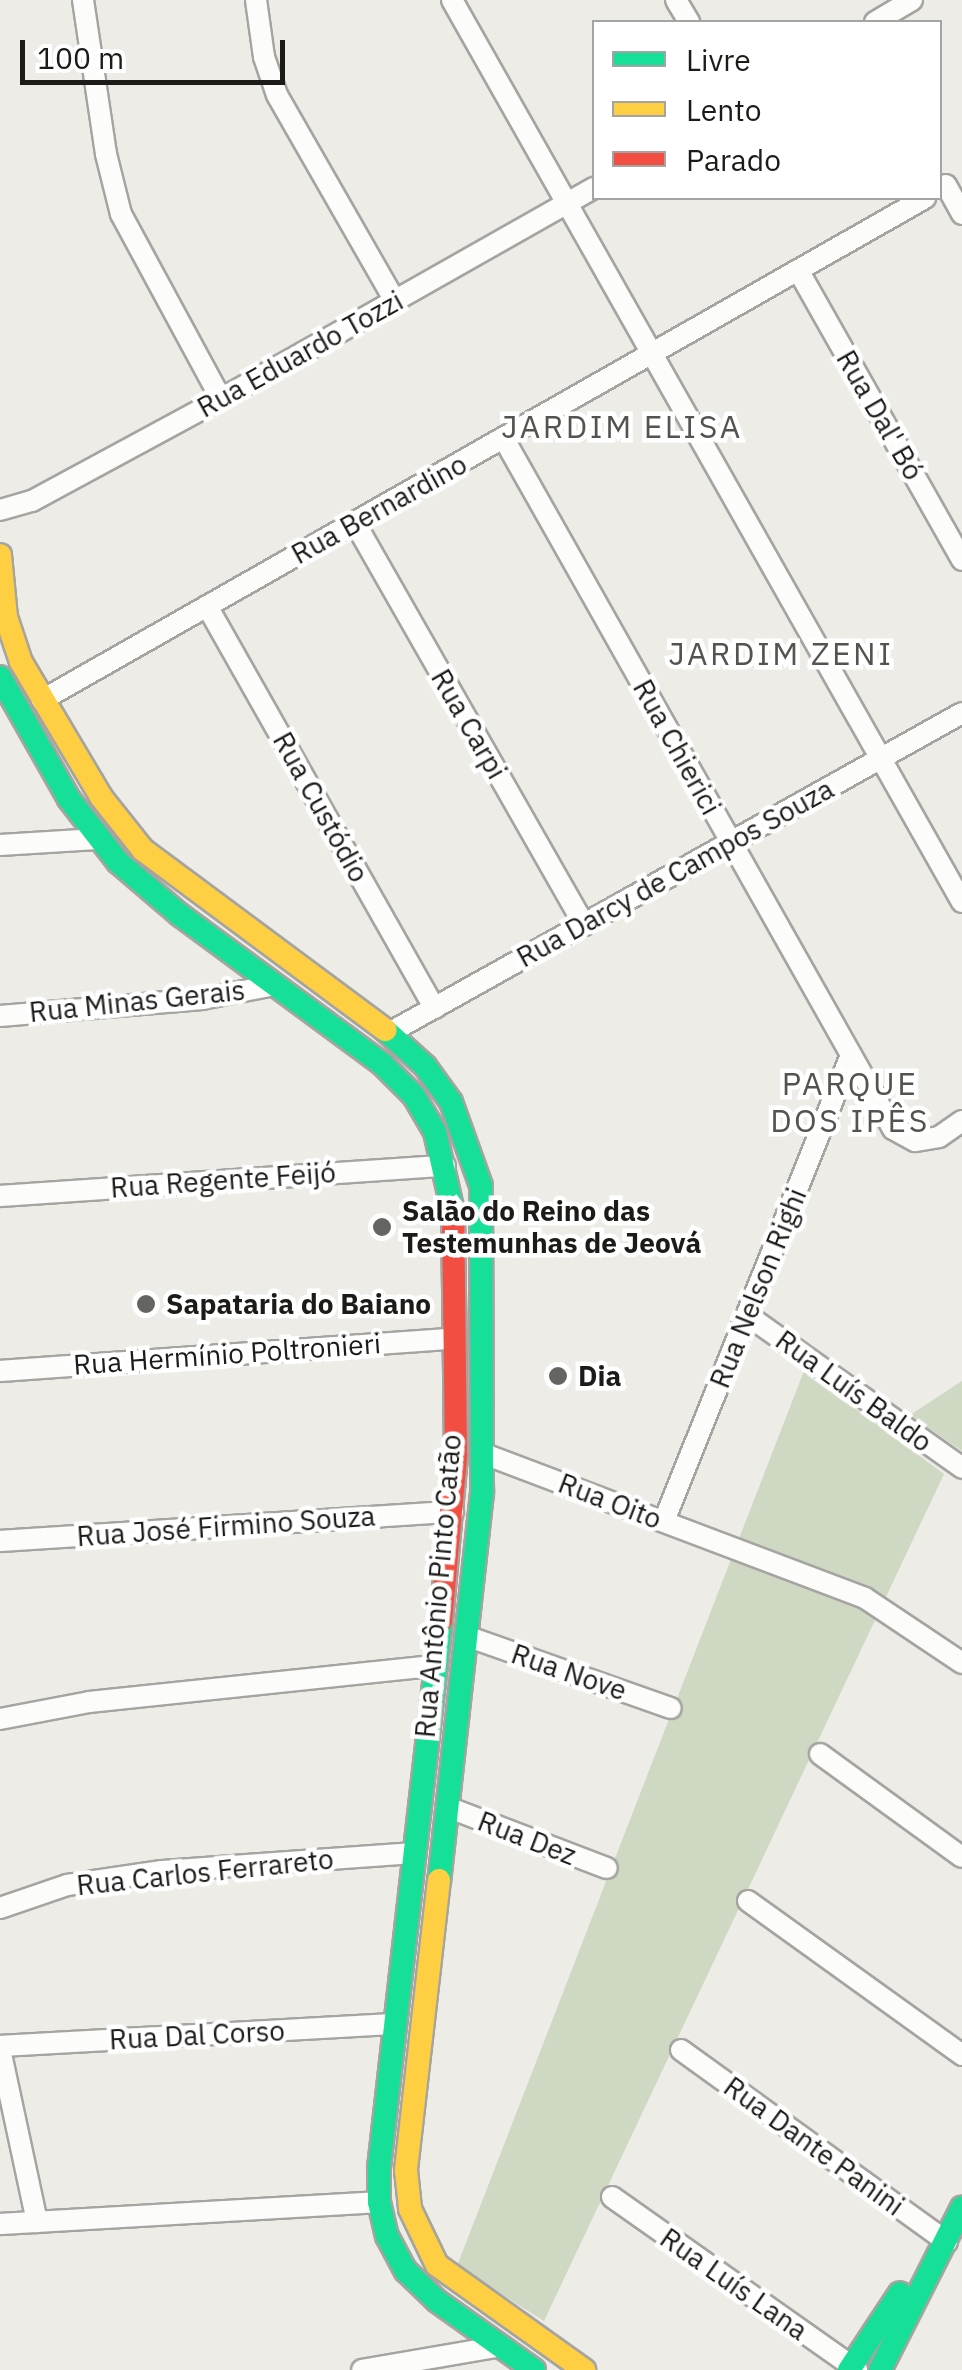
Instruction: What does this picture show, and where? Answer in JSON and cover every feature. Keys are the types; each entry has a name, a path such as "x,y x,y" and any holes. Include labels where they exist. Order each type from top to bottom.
{"main road":[{"name":"Rua Antônio Pinto Catão","path":"0,555 6,617 21,662 101,797 144,850 389,1034 425,1066 451,1102 477,1171 484,1454 406,2170 410,2209 437,2265 584,2370"},
{"name":"Rua Antônio Pinto Catão","path":"0,677 14,708 98,839 180,915 382,1064 414,1096 434,1132 446,1166 453,1215 452,1512 379,2202 387,2236 406,2271 438,2301 534,2370"},
{"path":"274,985 288,980 298,967"},
{"path":"454,1338 468,1341 472,1347 483,1384"},
{"path":"433,1666 452,1674 462,1672"},
{"path":"395,2024 413,2033 420,2054"},
{"path":"852,2369 950,2228"},
{"path":"880,2370 950,2228"}],"street":[{"path":"83,0 106,154 121,214 221,399"},
{"path":"256,0 264,57 277,95 395,301"},
{"path":"452,0 962,902"},
{"path":"878,20 908,1"},
{"path":"949,184 962,214"},
{"name":"Rua Eduardo Tozzi","path":"0,510 32,500 221,399 592,189"},
{"name":"Rua Bernardino","path":"42,700 921,200"},
{"name":"Rua Dal' Bó","path":"798,270 962,560"},
{"name":"Rua Chierici","path":"504,439 892,1128 915,1141 940,1137 962,1121"},
{"name":"Rua Carpi","path":"355,523 584,925"},
{"name":"Rua Custódio","path":"208,606 434,1008"},
{"name":"Rua Darcy de Campos Souza","path":"389,1034 962,712"},
{"path":"0,845 98,839"},
{"name":"Rua Minas Gerais","path":"0,1016 202,999 274,985"},
{"name":"Rua Nelson Righi","path":"664,1521 851,1055"},
{"name":"Rua Regente Feijó","path":"0,1196 446,1166"},
{"name":"Rua Luís Baldo","path":"747,1315 962,1468"},
{"name":"Rua Hermínio Poltronieri","path":"0,1371 454,1338"},
{"name":"Rua Oito","path":"484,1454 888,1609 962,1663"},
{"name":"Rua José Firmino Souza","path":"0,1541 452,1512"},
{"name":"Rua Nove","path":"466,1636 671,1708"},
{"path":"0,1719 89,1702 433,1666"},
{"path":"820,1754 962,1857"},
{"name":"Rua Dez","path":"447,1808 607,1868"},
{"name":"Rua Carlos Ferrareto","path":"0,1908 67,1885 162,1871 414,1853"},
{"path":"748,1901 962,2055"},
{"name":"Rua Dal Corso","path":"0,2048 395,2024"},
{"path":"0,2048 37,2222"},
{"name":"Rua Dante Panini","path":"681,2050 950,2228"},
{"name":"Rua Luís Lana","path":"612,2197 852,2369"},
{"path":"0,2224 379,2202"},
{"path":"362,2370 501,2346"}],"green space":[{"path":"804,1371 944,1474 544,2321 457,2266"},
{"path":"962,1381 962,1451 910,1415"}],"traffic: fast":[{"path":"0,677 69,799 118,862 180,915 382,1064 414,1096 435,1132 453,1212"},
{"path":"385,1030 425,1066 451,1102 481,1186 482,1493 439,1880"},
{"path":"441,1621 379,2168 379,2202 387,2236 406,2271 437,2301 534,2370"},
{"path":"880,2370 962,2208"},
{"path":"849,2370 900,2293"}],"traffic: slow":[{"path":"0,555 6,617 21,662 101,797 143,850 385,1030"},
{"path":"439,1880 406,2170 410,2209 437,2265 584,2370"}],"traffic: jam":[{"path":"441,1621 456,1455 453,1212"}],"place":[{"name":"Salão do Reino das Testemunhas de Jeová","path":"382,1227"},
{"name":"Sapataria do Baiano","path":"146,1304"},
{"name":"Dia","path":"558,1376"}],"district":[{"name":"JARDIM ELISA","path":"622,426"},
{"name":"JARDIM ZENI","path":"781,653"},
{"name":"PARQUE DOS IPÊS","path":"850,1102"}]}
